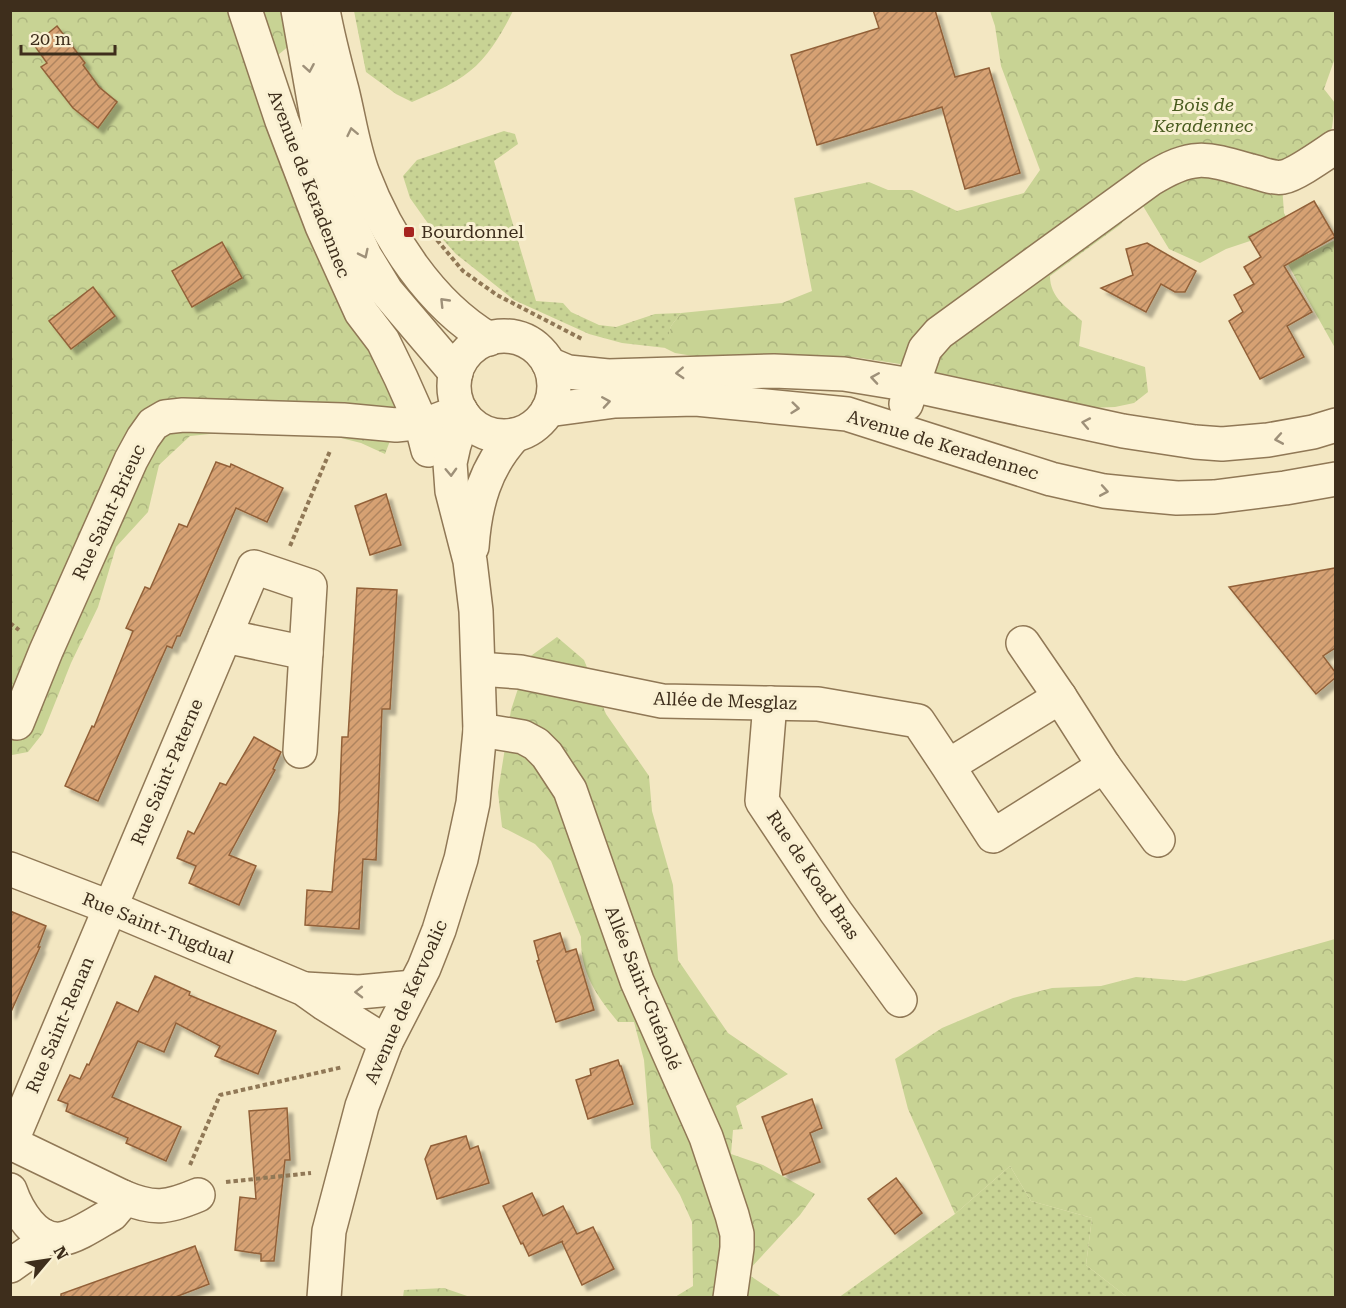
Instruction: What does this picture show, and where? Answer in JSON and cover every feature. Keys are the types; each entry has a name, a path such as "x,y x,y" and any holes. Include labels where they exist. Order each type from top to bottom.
{"street":[{"name":"Avenue de Keradennec","path":"245,10 282,121 322,226 362,312 383,341 424,437"},
{"path":"298,10 322,147 343,209 365,256 387,292 456,373"},
{"path":"323,10 355,147 375,201 394,237 428,284 459,318 489,339"},
{"path":"899,429 911,385 925,350 939,333 1151,179 1173,165 1196,159 1227,164 1276,178 1286,177 1335,147"},
{"path":"506,336 535,347 549,364 554,379 553,394 548,410 540,421 528,430 515,435 489,434 477,428 462,414 456,399 454,386 456,373 462,360 472,348 489,339 506,336"},
{"path":"549,364 568,372 608,376 710,372 844,374 911,385 1090,424 1195,442 1222,444 1268,440 1313,432 1335,425"},
{"name":"Avenue de Keradennec","path":"548,410 615,401 696,399 847,414 1042,476 1104,491 1177,498 1214,497 1335,479"},
{"name":"Rue Saint-Brieuc","path":"17,723 46,651 131,460 153,424 165,417 183,415 343,420 396,425 424,437 435,421 462,414"},
{"name":"Avenue de Kervoalic","path":"462,414 450,464 452,491 470,561"},
{"name":"Avenue de Kervoalic","path":"324,1298 329,1231 344,1170 372,1077 386,1042 424,968 440,930 461,859 473,803 480,730 479,669 470,561 472,536 480,498 492,465 500,450 515,435"},
{"name":"Rue Saint-Paterne","path":"109,907 254,567 310,585 300,751"},
{"path":"225,636 306,653"},
{"path":"1023,643 1104,766 1158,840"},
{"name":"Allée de Mesglaz","path":"479,669 520,672 662,701 818,705 918,721 993,837 1104,766"},
{"path":"948,766 1060,697"},
{"name":"Rue de Koad Bras","path":"770,703 762,801 836,912 900,1000"},
{"name":"Allée Saint-Guénolé","path":"480,730 523,736 536,744 547,755 570,790 637,981 706,1137 732,1215 737,1234 737,1248 730,1298"},
{"name":"Rue Saint-Tugdual","path":"10,870 109,907 304,988 325,1004 386,1042"},
{"name":"Rue Saint-Renan","path":"109,907 11,1144 147,1206 156,1207 187,1199"},
{"name":"Rue Saint-Tugdual","path":"304,988 359,992 414,987"},
{"path":"10,1190 21,1214 29,1224 44,1236 60,1239 112,1214 123,1197"},
{"path":"10,1266 34,1249 44,1236"}],"path":[{"path":"434,237 463,272 497,295 592,343"},
{"path":"278,574 343,420"},
{"path":"187,1199 188,1170 220,1095 346,1066 372,1077"},
{"path":"187,1199 207,1184 344,1170"}],"green space":[{"path":"354,10 513,11 505,27 477,65 449,85 412,102 396,94 366,72"},
{"path":"11,11 281,11 290,45 272,60 398,390 396,425 385,454 361,443 317,432 258,429 190,436 159,465 148,512 116,547 98,607 71,663 43,733 28,752 12,755 11,755"},
{"name":"Bois de Keradennec","path":"990,11 1335,11 1335,58 1324,89 1335,103 1332,128 1282,185 1284,213 1308,254 1335,240 1335,348 1271,234 1226,249 1200,263 1169,249 1140,201 1120,225 1050,276 1056,296 1082,321 1079,346 1145,367 1148,392 1134,403 1115,407 1088,408 998,392 913,366 854,357 711,359 675,353 665,348 671,326 681,313 782,303 812,291 794,198 869,182 888,190 912,190 957,211 1024,193 1040,170 1001,66 995,26"},
{"path":"504,131 515,134 518,144 494,161 536,301 563,303 571,312 599,325 616,327 655,314 681,313 671,326 666,348 622,343 589,334 514,300 456,254 427,222 410,198 403,176 417,160"},
{"path":"557,637 584,660 606,714 649,776 652,811 673,885 678,960 728,1033 788,1074 736,1106 743,1129 733,1130 731,1154 763,1165 815,1194 800,1215 746,1273 782,1297 675,1297 693,1286 692,1222 680,1195 651,1148 644,1060 634,1022 618,1022 591,983 583,962 581,937 551,861 535,844 502,827 498,792 511,710 528,658"},
{"path":"1335,939 1335,1297 1127,1297 1086,1265 1092,1218 1031,1201 1010,1166 955,1214 908,1109 895,1059 942,1028 1013,998 1052,988 1101,986 1136,977 1185,981"},
{"path":"1010,1166 1031,1201 1092,1218 1086,1265 1127,1297 838,1298 955,1214"},
{"path":"444,1288 470,1297 403,1297 404,1290"}],"building":[{"path":"873,10 935,10 955,77 989,68 1020,173 965,189 942,107 817,145 791,55 879,28"},
{"path":"57,26 85,63 83,65 99,87 117,102 98,128 73,108 41,67 47,63 34,45"},
{"path":"1314,201 1335,237 1284,266 1312,312 1287,326 1304,357 1260,379 1229,321 1243,312 1234,295 1254,284 1244,267 1261,257 1249,237"},
{"path":"222,242 242,278 192,307 172,271"},
{"path":"1147,243 1196,271 1185,292 1175,292 1161,284 1146,312 1101,288 1133,275 1126,249"},
{"path":"93,287 115,316 71,349 49,321"},
{"path":"216,462 230,467 231,464 283,488 267,522 236,508 180,636 177,636 172,648 167,646 98,801 65,786 92,726 94,727 133,631 126,628 145,587 150,589 179,524 187,527"},
{"path":"386,494 401,545 370,555 355,506"},
{"path":"1335,568 1335,648 1323,656 1335,672 1335,678 1316,694 1229,587"},
{"path":"357,588 397,590 390,709 382,709 376,860 363,859 359,929 305,925 307,890 332,892 342,737 348,737"},
{"path":"254,737 281,752 273,769 275,770 229,855 256,866 239,905 189,883 196,866 177,858 188,831 194,834 220,783 226,785"},
{"path":"10,911 46,926 38,947 40,947 10,1014"},
{"path":"560,933 566,952 576,949 594,1010 556,1022 537,961 539,960 534,941"},
{"path":"155,976 190,992 189,995 276,1031 258,1074 215,1056 220,1046 176,1023 164,1052 138,1041 112,1097 181,1127 166,1161 126,1143 128,1138 66,1111 68,1104 58,1100 70,1075 80,1079 87,1064 89,1065 117,1002 138,1012"},
{"path":"618,1060 633,1104 588,1119 576,1080 591,1075 590,1069"},
{"path":"812,1099 822,1128 810,1133 820,1162 783,1175 762,1117"},
{"path":"287,1108 290,1160 285,1160 274,1261 261,1261 261,1254 235,1250 240,1197 256,1199 249,1111"},
{"path":"466,1136 470,1149 478,1146 489,1183 437,1199 425,1159 431,1146"},
{"path":"896,1178 922,1213 895,1234 868,1199"},
{"path":"532,1193 543,1216 563,1206 577,1234 593,1227 614,1269 582,1285 563,1241 529,1256 503,1206"},
{"path":"195,1246 209,1284 173,1298 61,1298 61,1294"}],"place":[{"name":"Bourdonnel","path":"409,232"}]}
